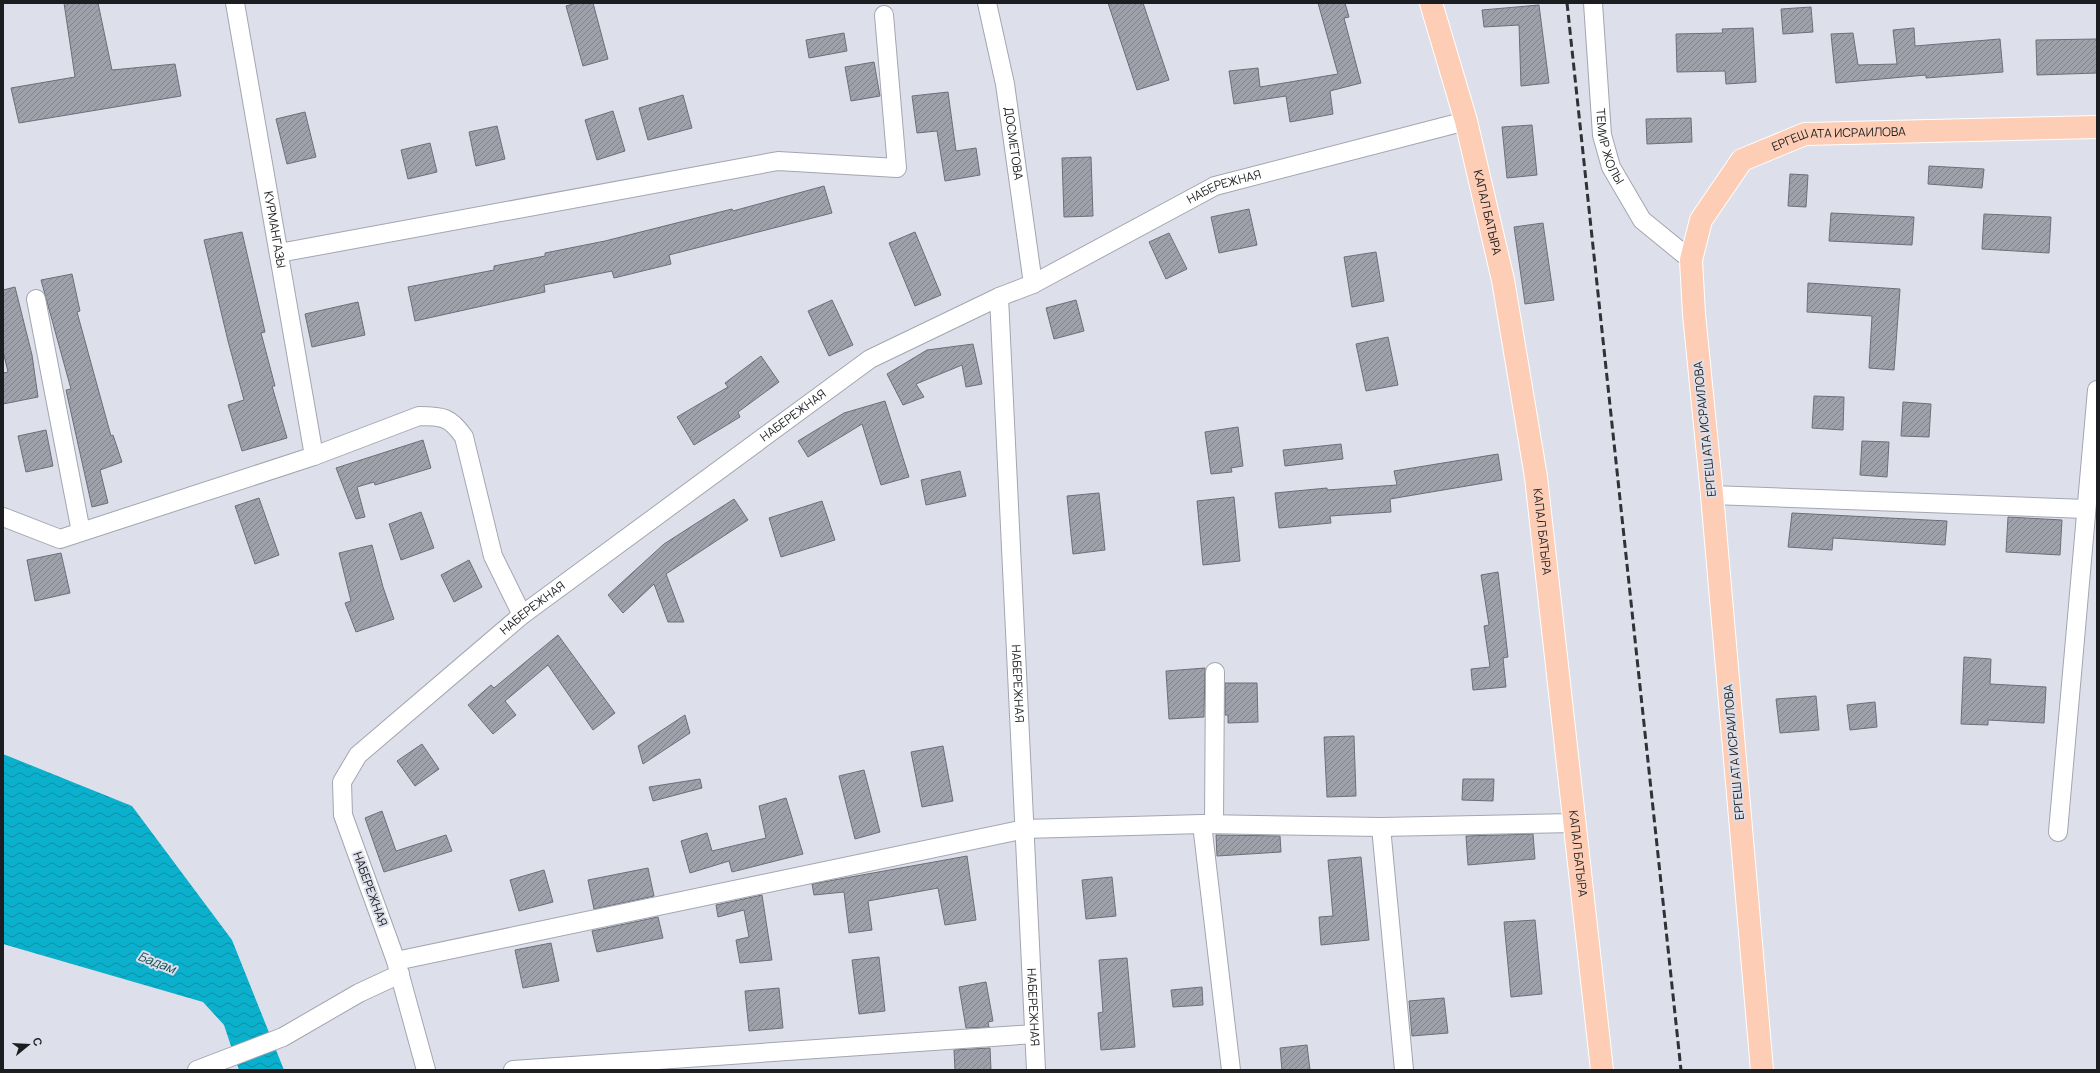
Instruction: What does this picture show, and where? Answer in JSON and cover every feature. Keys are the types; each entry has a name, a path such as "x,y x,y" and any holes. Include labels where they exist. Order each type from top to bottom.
{"main road":[{"name":"КАПАЛ БАТЫРА","path":"1431,3 1466,121 1503,280 1536,477 1602,1070"},
{"name":"ЕРГЕШ АТА ИСРАИЛОВА","path":"1762,1070 1712,495 1694,314 1692,260 1702,220 1742,160 1806,134 2097,127"}],"street":[{"name":"КУРМАНГАЗЫ","path":"235,3 314,456"},
{"name":"ДОСМЕТОВА","path":"987,3 1005,84 1033,284"},
{"name":"ТЕМИР ЖОЛЫ","path":"1592,3 1602,135 1611,168 1642,220 1692,260"},
{"path":"278,253 778,161 897,168 884,15"},
{"name":"НАБЕРЕЖНАЯ","path":"426,1070 398,968 343,815 342,782 358,755 522,615 870,359 999,298 1033,284 1215,186 1466,121"},
{"name":"НАБЕРЕЖНАЯ","path":"999,298 1036,1070"},
{"path":"36,299 81,532"},
{"path":"2058,832 2097,390"},
{"path":"3,517 60,539 314,456 419,416 436,416 454,422 464,437 493,556 522,615"},
{"path":"1712,495 2086,508"},
{"path":"1215,672 1208,824 1231,1070"},
{"path":"198,1070 283,1037 359,993 398,968 1025,830 1208,824 1381,827 1574,823"},
{"path":"1381,827 1404,1070"},
{"path":"513,1070 1034,1034"}],"water":[{"name":"Бадам","path":"3,754 132,806 232,940 284,1070 239,1070 224,1025 203,1002 3,944"}],"building":[{"path":"64,3 98,3 112,70 175,64 181,96 19,123 11,88 75,77"},
{"path":"576,3 593,3 608,59 583,66 566,6"},
{"path":"1108,3 1143,3 1169,80 1137,90"},
{"path":"1318,3 1345,3 1349,17 1344,18 1361,83 1330,91 1333,114 1290,122 1286,96 1234,104 1229,71 1258,68 1260,87 1338,74"},
{"path":"1539,5 1549,83 1521,86 1519,25 1484,27 1482,10"},
{"path":"1811,7 1813,32 1783,34 1781,9"},
{"path":"1753,28 1756,82 1726,84 1725,71 1677,72 1676,34 1723,33 1722,29"},
{"path":"1914,28 1915,46 2000,39 2003,72 1926,78 1926,75 1836,83 1831,34 1853,33 1858,65 1897,64 1893,30"},
{"path":"844,33 847,51 809,58 806,40"},
{"path":"2097,39 2097,73 2037,75 2036,40"},
{"path":"874,62 880,96 851,101 845,67"},
{"path":"948,92 956,151 976,148 980,175 945,181 937,131 917,133 912,96"},
{"path":"683,95 692,128 648,140 639,108"},
{"path":"613,111 625,151 597,160 585,120"},
{"path":"305,112 316,157 287,164 276,119"},
{"path":"1691,118 1692,142 1647,144 1646,119"},
{"path":"1532,125 1537,175 1507,178 1502,127"},
{"path":"497,126 505,159 476,166 469,132"},
{"path":"430,143 437,172 408,179 401,150"},
{"path":"1091,157 1093,216 1064,217 1062,158"},
{"path":"1929,166 1984,169 1982,188 1928,184"},
{"path":"1790,174 1808,175 1806,207 1788,206"},
{"path":"824,186 832,213 669,255 671,264 614,278 612,271 544,285 545,292 415,321 408,287 494,270 494,266 545,256 545,253 605,241 732,209 733,211"},
{"path":"1249,209 1257,245 1219,253 1211,217"},
{"path":"1831,213 1914,217 1912,245 1829,241"},
{"path":"1984,214 2051,217 2049,253 1982,249"},
{"path":"1543,223 1554,300 1525,304 1514,227"},
{"path":"242,232 265,332 261,333 275,386 272,386 287,438 242,451 228,405 244,400 228,341 204,240"},
{"path":"915,232 941,295 915,306 889,243"},
{"path":"1169,233 1187,269 1166,279 1149,242"},
{"path":"1376,252 1384,301 1352,307 1344,257"},
{"path":"72,274 80,311 77,312 111,436 113,435 122,462 100,470 108,503 92,507 66,390 71,389 41,280"},
{"path":"1808,283 1900,289 1894,370 1869,368 1872,316 1807,312"},
{"path":"15,287 32,355 38,397 3,404 3,373 8,372 3,351 3,290"},
{"path":"832,300 853,345 829,356 808,311"},
{"path":"1076,300 1084,331 1054,339 1046,308"},
{"path":"358,302 365,335 312,347 305,314"},
{"path":"1388,337 1398,385 1366,391 1356,344"},
{"path":"973,344 982,384 966,387 962,365 916,384 924,397 903,405 887,374 927,350"},
{"path":"761,356 779,382 738,412 740,417 694,445 677,417 728,387 725,383"},
{"path":"1814,396 1844,397 1843,430 1812,428"},
{"path":"885,401 909,477 881,485 862,424 808,457 798,441 844,413"},
{"path":"1903,402 1931,404 1929,437 1901,436"},
{"path":"1238,427 1243,466 1231,468 1232,472 1211,474 1205,432"},
{"path":"46,430 53,466 26,472 18,436"},
{"path":"423,440 431,468 375,485 374,482 357,487 365,517 356,519 336,468"},
{"path":"1862,441 1889,442 1887,477 1860,475"},
{"path":"1341,444 1343,459 1285,466 1283,450"},
{"path":"1498,454 1502,480 1390,499 1391,512 1330,516 1331,523 1279,528 1275,493 1327,488 1327,490 1397,485 1394,471"},
{"path":"960,471 966,496 926,505 921,480"},
{"path":"1099,493 1105,550 1073,554 1067,496"},
{"path":"1234,497 1240,561 1203,565 1197,501"},
{"path":"259,498 279,555 255,564 235,506"},
{"path":"734,499 748,520 666,574 684,622 668,622 654,584 623,613 608,595 664,544"},
{"path":"822,501 835,540 781,557 769,518"},
{"path":"421,512 434,548 401,560 389,524"},
{"path":"1792,513 1947,521 1945,545 1833,538 1832,550 1788,547"},
{"path":"2008,517 2062,520 2060,555 2006,552"},
{"path":"372,545 383,587 394,619 356,632 345,603 351,601 339,553"},
{"path":"61,553 70,593 35,601 27,560"},
{"path":"469,560 482,587 454,602 441,575"},
{"path":"1498,572 1508,657 1503,658 1506,687 1473,690 1471,669 1490,667 1484,626 1489,625 1481,575"},
{"path":"558,635 615,713 593,730 548,665 505,701 516,715 493,734 468,705 491,685 494,688"},
{"path":"1964,657 1991,659 1990,684 2046,687 2044,723 1988,720 1988,725 1961,724"},
{"path":"1205,668 1204,717 1169,719 1166,671"},
{"path":"1225,683 1257,683 1258,722 1228,723 1228,715 1225,715"},
{"path":"1816,696 1819,730 1780,733 1776,699"},
{"path":"1875,702 1877,727 1850,730 1847,705"},
{"path":"685,715 690,733 643,764 638,746"},
{"path":"1354,736 1356,796 1327,797 1324,737"},
{"path":"422,744 439,769 415,786 397,761"},
{"path":"943,746 953,801 922,807 911,752"},
{"path":"864,770 880,832 855,839 839,776"},
{"path":"700,779 702,788 653,801 649,787"},
{"path":"1463,779 1494,779 1493,801 1462,800"},
{"path":"786,798 803,854 732,872 729,861 690,873 681,841 707,833 712,851 766,838 759,806"},
{"path":"382,811 396,851 446,835 452,851 384,872 365,818"},
{"path":"1533,834 1535,859 1468,865 1466,836"},
{"path":"1216,835 1280,836 1281,852 1217,856"},
{"path":"967,856 976,920 945,925 938,888 868,901 872,930 849,933 844,892 814,895 812,884"},
{"path":"1361,857 1369,940 1321,945 1319,917 1333,916 1328,860"},
{"path":"648,868 654,896 594,909 588,880"},
{"path":"544,870 553,902 519,911 510,880"},
{"path":"1112,877 1116,916 1086,919 1082,880"},
{"path":"762,895 772,960 740,963 736,940 749,937 744,910 718,917 716,905"},
{"path":"658,917 663,938 597,952 592,931"},
{"path":"1535,920 1542,994 1511,997 1504,922"},
{"path":"551,943 559,981 523,988 515,950"},
{"path":"879,957 885,1011 859,1014 852,960"},
{"path":"1127,958 1135,1047 1101,1050 1098,1013 1103,1012 1099,960"},
{"path":"986,982 993,1021 988,1022 989,1027 966,1028 959,987"},
{"path":"1202,987 1203,1005 1173,1007 1171,990"},
{"path":"779,988 783,1028 749,1031 745,991"},
{"path":"1444,998 1448,1033 1412,1036 1409,1001"},
{"path":"1307,1045 1310,1070 1282,1070 1280,1048"},
{"path":"990,1048 991,1070 955,1070 954,1050"}],"railway":[{"path":"1567,3 1681,1070"}]}
